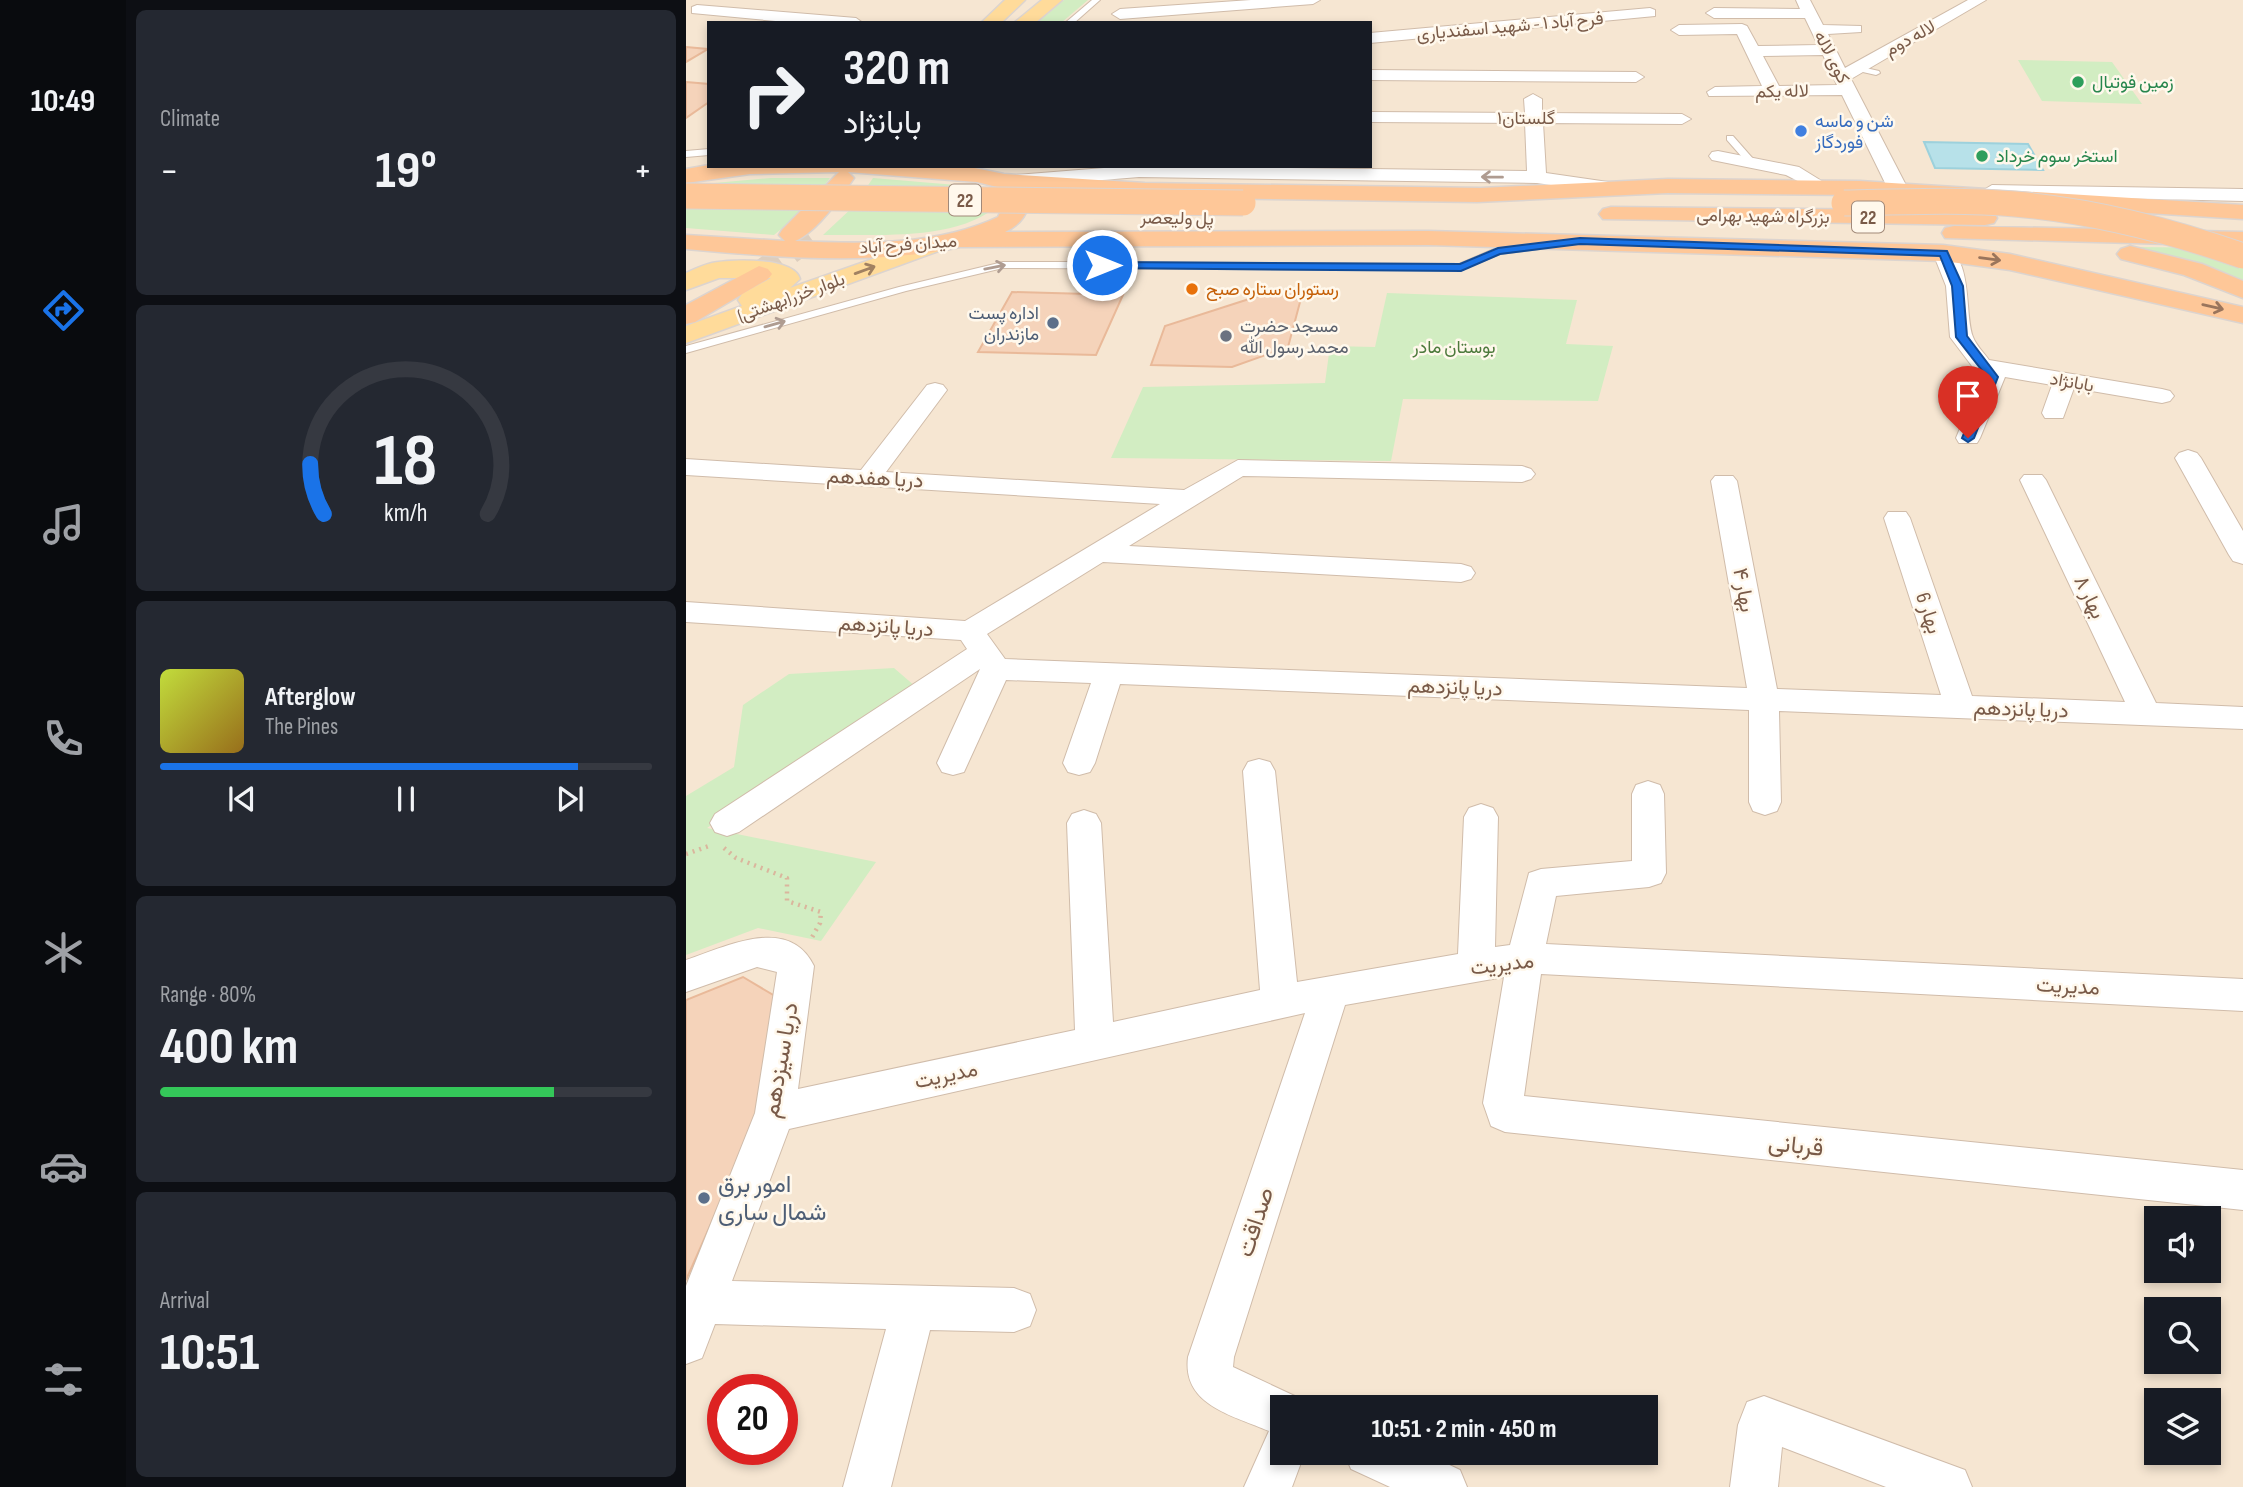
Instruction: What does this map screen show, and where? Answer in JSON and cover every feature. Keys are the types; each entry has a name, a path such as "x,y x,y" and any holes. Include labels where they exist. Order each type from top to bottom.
{"highway":[{"path":"696,171 770,168"},
{"path":"872,168 949,171 1145,190 1351,178 1485,201 1978,202 2054,209 2155,229 2243,256"},
{"name":"پل ولیعصر","path":"696,171 1242,211 1542,223"},
{"name":"میدان فرح آباد","path":"686,242 813,248 935,244 963,240 1008,222 1018,208 1020,194 993,175"},
{"path":"802,235 853,178"},
{"path":"1485,201 1608,187 1898,189 1982,191 2243,212"},
{"path":"1145,190 1106,200 1098,207 1096,215 1102,223 1128,230 1944,253 2010,262 2243,315"},
{"name":"پل ولیعصر","path":"686,211 1242,211 1485,201"},
{"name":"بزرگراه شهید بهرامی","path":"1485,201 1587,213 2243,224"},
{"name":"بزرگراه شهید بهرامی","path":"1542,223 2243,239"},
{"path":"1580,241 1858,231"},
{"path":"1996,234 2069,243 2153,258 2193,269 2243,290"},
{"path":"963,240 1428,238"},
{"path":"686,302 750,273 686,316"}],"main road":[{"path":"992,21 1016,0"},
{"path":"1026,21 1053,0"},
{"name":"بلوار خزر(بهشتی)","path":"686,333 935,244"},
{"path":"686,282 706,272 727,269 777,270 786,274 787,279 686,333"}],"street":[{"path":"1119,14 1313,0"},
{"name":"لاله دوم","path":"1845,84 1857,68 1979,0"},
{"path":"1275,1 1280,21"},
{"path":"1523,9 1534,26"},
{"path":"697,10 832,21"},
{"name":"فرح آباد ۱ - شهید اسفندیاری","path":"1372,38 1534,26 1650,13"},
{"path":"1695,13 1810,15 1856,29"},
{"name":"کوی لاله","path":"1810,15 1898,189"},
{"path":"1679,30 1742,29 1773,91"},
{"path":"1753,51 1828,50"},
{"path":"1372,75 1636,77"},
{"path":"1532,76 1537,177"},
{"name":"لاله یکم","path":"1715,92 1773,91 1845,84"},
{"name":"گلستان۱","path":"1372,117 1682,119"},
{"path":"1717,156 1792,171 1823,188"},
{"path":"993,175 1139,171 1351,178 1537,177 1608,187"},
{"path":"1982,191 2243,195"},
{"path":"1944,253 1957,286 1961,337 1981,366 1993,377 1968,438"},
{"name":"بابانژاد","path":"1981,366 2162,396"},
{"path":"2054,413 2065,381"},
{"path":"868,478 935,390"},
{"path":"2188,458 2243,555"},
{"name":"دریا هفدهم","path":"686,467 1189,498"},
{"path":"723,833 983,651 1099,553 1238,468 1522,474"},
{"name":"بهار ۸","path":"2033,480 2146,714"},
{"name":"بهار ۴","path":"1724,481 1764,699 1765,802"},
{"name":"بهار 6","path":"1897,518 1960,707"},
{"path":"1099,553 1461,573"},
{"name":"دریا پانزدهم","path":"686,612 983,651 1109,673 2243,718"},
{"path":"953,763 983,651"},
{"path":"1079,762 1109,673"},
{"path":"1259,771 1280,1002"},
{"path":"1525,958 1541,883 1649,873 1648,794"},
{"path":"1476,967 1481,817"},
{"path":"1084,823 1095,1043"},
{"path":"686,976 757,952 782,954 796,966"},
{"name":"مدیریت","path":"775,1112 1331,991 1525,958 2243,995"},
{"name":"قربانی","path":"1525,958 1503,1104 1505,1113 2243,1190"},
{"name":"دریا سیزدهم","path":"686,1342 775,1112 796,966"},
{"name":"صداقت","path":"1270,1408 1217,1383 1209,1374 1211,1357 1331,991"},
{"path":"704,1301 1014,1311"},
{"path":"867,1487 914,1307"},
{"path":"1754,1487 1761,1425 1763,1419 1771,1419 1948,1487"},
{"path":"1268,1487 1277,1465"},
{"path":"1396,1465 1443,1487"}],"lane":[{"path":"1071,21 1096,0"},
{"path":"1857,68 1876,73"},
{"path":"1730,138 1752,163"},
{"path":"1076,240 1102,265"},
{"path":"686,350 896,291 1003,265 1461,268 1498,251 1580,241"}],"path":[{"path":"723,833 733,859 769,867 787,878 787,901 821,912 820,923 796,966"}],"shaded area":[{"path":"686,0 2243,0 2243,1487 686,1487"}],"green space":[{"path":"1064,0 1088,0 1063,21 1039,21"},
{"name":"زمین فوتبال","path":"2018,60 2112,62 2142,104 2042,101"},
{"path":"771,178 830,178 809,206 774,235 686,228 686,189 714,183"},
{"path":"873,178 968,186 996,193 1001,203 984,216 941,230 892,235 823,235 854,206"},
{"path":"2129,247 2243,248 2243,281 2195,261"},
{"name":"بوستان مادر","path":"1387,293 1577,300 1566,344 1613,346 1598,401 1403,399 1391,461 1111,458 1143,387 1325,383 1330,346 1375,347"},
{"path":"894,668 916,687 707,828 876,862 821,941 758,928 686,955 686,796 734,767 743,705 789,674"}],"water":[{"name":"استخر سوم خرداد","path":"1924,142 2028,144 2043,170 1935,168"}],"building":[{"path":"686,47 707,49 707,50 686,62"},
{"path":"686,82 707,84 707,103 686,118"},
{"name":"مسجد حضرت محمد رسول الله","path":"1277,290 1303,291 1288,347 1232,367 1151,365 1165,326"},
{"name":"اداره پست مازندران","path":"1012,292 1123,295 1096,355 978,352"},
{"name":"امور برق شمال ساری","path":"743,977 780,999 759,1116 686,1280 686,1000"}],"tunnel":[{"path":"759,274 813,235"}],"place":[{"name":"زمین فوتبال","path":"2078,82"},
{"name":"شن و ماسه فوردگاز","path":"1801,131"},
{"name":"استخر سوم خرداد","path":"1982,156"},
{"name":"رستوران ستاره صبح","path":"1192,289"},
{"name":"اداره پست مازندران","path":"1053,323"},
{"name":"مسجد حضرت محمد رسول الله","path":"1226,336"},
{"name":"امور برق شمال ساری","path":"704,1198"}],"route":[{"path":"1102,265 1461,268 1498,251 1580,241 1944,253 1957,286 1961,337 1981,366 1993,377 1968,438"}]}
